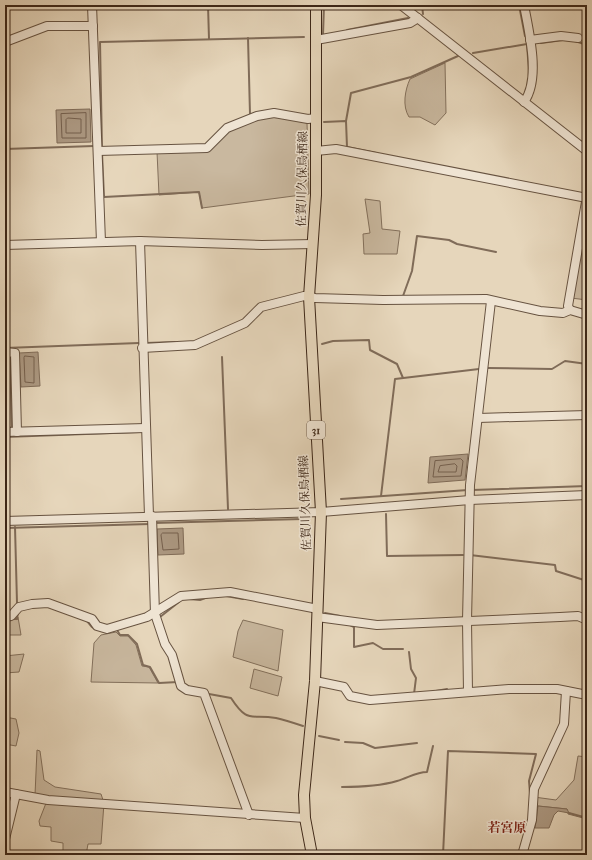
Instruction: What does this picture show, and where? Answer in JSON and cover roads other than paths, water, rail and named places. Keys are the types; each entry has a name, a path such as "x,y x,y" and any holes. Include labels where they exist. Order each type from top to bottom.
{"main road":[{"name":"佐賀川久保鳥栖線","path":"312,855 305,818 304,782 315,681 321,512 309,297 316,195 316,5"}],"street":[{"path":"92,5 101,151 101,242"},
{"path":"401,5 587,151"},
{"path":"524,5 530,40 532,74 531,86 524,102"},
{"path":"316,40 410,22 418,18"},
{"path":"5,42 47,26 93,26"},
{"path":"530,40 561,36 578,38"},
{"path":"101,151 207,148 226,128 257,116 274,113 308,119 316,118"},
{"path":"316,151 336,149 587,197 568,306 570,310"},
{"path":"140,241 145,428 150,516 152,527 155,614 165,644 172,655 182,686 187,690 204,693 249,814"},
{"path":"5,244 140,241 262,245 313,244"},
{"path":"142,348 195,345 245,323 261,307 304,296 383,300 491,301 540,311 562,313 570,310 587,315"},
{"path":"468,692 467,621 470,485 491,301"},
{"path":"5,352 14,353 17,432"},
{"path":"478,418 587,415"},
{"path":"5,432 145,428"},
{"path":"5,521 321,512 470,497 587,495"},
{"path":"5,617 11,616 19,607 48,603 92,618 97,626 108,629 155,614 181,596 198,596 215,592 230,592 318,613 378,625 578,616 587,620"},
{"path":"315,681 344,687 350,696 370,700 390,700 514,689 558,689 587,695"},
{"path":"522,855 532,820 534,789 564,724 566,690"},
{"path":"5,792 48,800 305,818"},
{"path":"5,839 16,794"}],"water":[{"path":"90,109 91,142 57,143 56,110"},
{"path":"38,352 40,386 21,387 19,353"},
{"path":"468,454 465,480 428,483 430,457"},
{"path":"183,528 184,554 158,555 157,529"},
{"path":"538,806 567,809 569,813 558,811 554,815 549,828 535,828"}],"waterway":[{"path":"208,5 209,39"},
{"path":"324,5 323,35 325,35"},
{"path":"422,5 423,14"},
{"path":"519,5 525,36"},
{"path":"347,30 408,18"},
{"path":"102,149 100,42 304,37"},
{"path":"248,38 250,114"},
{"path":"541,43 563,40"},
{"path":"575,41 587,45"},
{"path":"473,53 527,44 529,72"},
{"path":"346,121 351,93 411,77 458,56"},
{"path":"324,122 346,121 347,147 376,153"},
{"path":"5,149 94,146"},
{"path":"102,153 104,197 199,192 202,208"},
{"path":"582,193 585,192 587,182"},
{"path":"403,296 412,271 417,236 449,240 457,244 496,252"},
{"path":"322,344 333,341 369,340 370,350 397,364 403,378"},
{"path":"146,343 175,342"},
{"path":"5,348 139,343"},
{"path":"5,427 12,428 10,355"},
{"path":"222,357 228,509"},
{"path":"488,368 552,369 565,361 587,364"},
{"path":"381,496 395,379 479,369"},
{"path":"5,437 140,432"},
{"path":"472,490 587,486"},
{"path":"341,499 468,490"},
{"path":"386,514 387,556 463,555"},
{"path":"154,523 303,519"},
{"path":"5,528 150,524"},
{"path":"15,527 17,603"},
{"path":"470,555 555,565 556,571 587,581"},
{"path":"226,596 243,599"},
{"path":"189,599 200,600 208,597"},
{"path":"160,617 179,602"},
{"path":"12,619 17,619 18,612"},
{"path":"325,613 340,616"},
{"path":"87,621 95,629"},
{"path":"348,624 354,627 354,647 373,643 383,649 403,649"},
{"path":"117,630 120,635 128,635 137,644 143,665 150,667 159,683 178,682"},
{"path":"409,652 411,669 416,678 414,694"},
{"path":"436,691 447,689"},
{"path":"209,694 231,698 246,715 276,718 303,726"},
{"path":"319,736 339,740"},
{"path":"345,742 363,743 375,748 417,743"},
{"path":"342,787 384,784 427,772 433,746"},
{"path":"443,855 448,751 536,754 529,781 530,793"},
{"path":"569,813 587,818"}],"district":[{"name":"若宮原","path":"507,827"}]}
